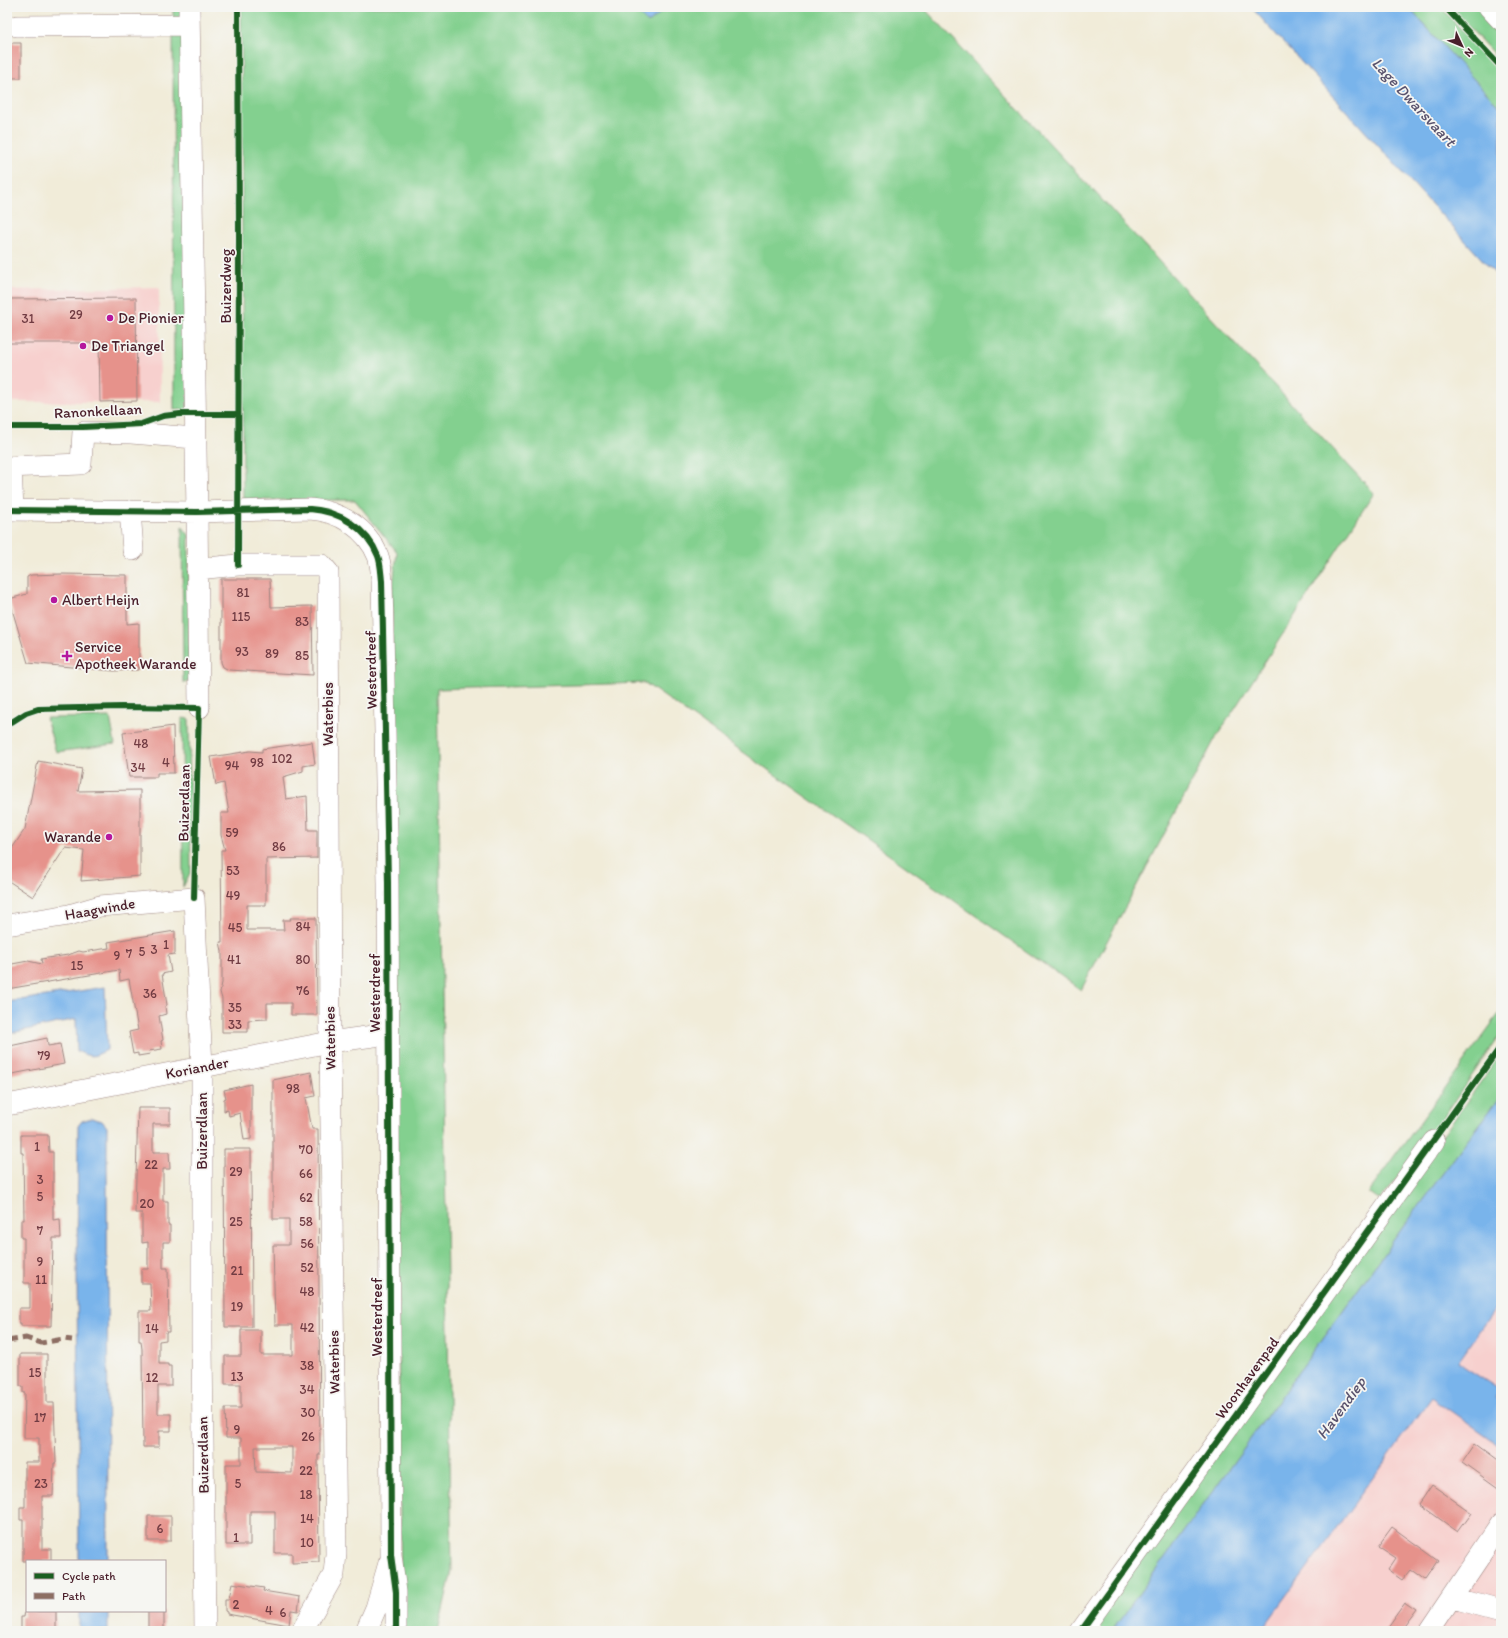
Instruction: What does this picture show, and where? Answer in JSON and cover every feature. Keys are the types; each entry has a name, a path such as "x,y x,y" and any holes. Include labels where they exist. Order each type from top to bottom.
{"street":[{"path":"1489,7 1501,20"},
{"path":"17,26 189,16 199,708"},
{"path":"196,438 131,433 83,432 81,464 9,467 10,510 197,512"},
{"name":"Westerdreef","path":"197,512 310,509 324,510 340,516 354,525 373,546 378,557 382,581 388,891 391,1555 396,1592 396,1631"},
{"path":"130,511 133,550"},
{"name":"Waterbies","path":"197,569 238,565 322,565 328,572 330,1042 336,1554 334,1574 302,1631"},
{"name":"Haagwinde","path":"7,925 69,915 100,906 194,898"},
{"name":"Buizerdlaan","path":"194,898 202,1068 202,1342 205,1631"},
{"name":"Koriander","path":"7,1105 330,1042 388,1034"},
{"name":"Woonhavenpad","path":"1081,1631 1434,1141"},
{"path":"1429,1631 1501,1524"},
{"name":"Westerdreef","path":"366,1631 376,1608 391,1555"},
{"path":"1453,1597 1501,1610"}],"shaded area":[{"name":"De Triangel","path":"159,287 160,402 7,402 7,290"},
{"path":"1501,1289 1501,1631 1250,1631"}],"green space":[{"path":"173,7 188,7 189,410 174,410"},
{"path":"241,7 632,7 647,22 650,22 660,13 662,9 661,7 923,7 1374,493 1215,739 1081,990 645,683 437,689 452,1570 438,1631 401,1631 392,594 397,552 355,500 243,500"},
{"path":"1408,7 1441,7 1501,73 1501,109"},
{"path":"1460,7 1483,7 1501,27 1501,62 1457,14 1456,11"},
{"path":"182,526 189,535 189,682 183,682"},
{"path":"110,717 115,744 56,752 46,718"},
{"path":"182,718 189,719 191,871 183,887"},
{"path":"1501,1011 1501,1033 1432,1134 1380,1200 1369,1192"},
{"path":"1501,1053 1501,1096 1416,1209 1112,1631 1088,1631 1199,1480"}],"water":[{"path":"632,7 661,7 662,9 660,13 650,22 647,22"},
{"name":"Lage Dwarsvaart","path":"1251,7 1408,7 1501,109 1501,280"},
{"path":"105,987 107,1050 92,1056 77,1051 76,1019 7,1034 7,1002"},
{"name":"Havendiep","path":"1501,1096 1501,1300 1457,1362 1500,1390 1495,1398 1501,1402 1501,1446 1432,1397 1261,1631 1112,1631 1416,1209"},
{"path":"92,1118 102,1121 107,1127 108,1560 79,1560 77,1272 78,1126 82,1121"},
{"path":"79,1612 108,1612 108,1631 79,1631"}],"building":[{"path":"7,43 21,43 21,78 7,78"},
{"path":"136,298 137,401 100,402 99,343 7,343 7,299"},
{"path":"31,575 127,575 127,624 139,623 139,670 114,671 28,663 9,599 27,594 27,577"},
{"path":"221,579 270,579 271,607 312,606 313,675 229,670 223,667 221,662"},
{"path":"173,726 174,773 157,773 157,777 129,777 123,733"},
{"path":"312,742 315,764 303,766 303,771 283,777 286,799 307,796 308,830 317,830 317,858 266,859 266,905 247,905 247,930 284,930 283,920 291,920 290,918 316,918 317,1015 291,1015 291,1003 267,1003 267,1019 248,1020 248,1032 222,1032 222,999 220,992 222,983 222,951 220,942 222,942 221,850 225,850 221,835 221,813 229,813 224,783 216,785 211,757 250,751 262,752 262,749"},
{"path":"38,761 82,769 78,791 140,790 140,876 81,881 84,850 65,848 33,897 7,880 7,856 25,829"},
{"path":"175,931 175,954 168,955 171,972 162,974 167,1005 165,1006 166,1014 159,1016 163,1040 161,1041 162,1049 149,1051 150,1054 138,1056 138,1053 133,1054 129,1032 138,1030 129,979 120,981 119,970 7,989 7,965 28,961 42,964 41,959 68,955 79,951 83,952 109,948 108,942"},
{"path":"47,1038 48,1046 60,1044 64,1064 7,1075 7,1051 10,1050 10,1046"},
{"path":"311,1072 315,1096 306,1098 312,1129 318,1129 320,1455 318,1455 319,1562 292,1563 292,1553 275,1553 275,1511 250,1511 250,1545 226,1545 226,1464 241,1464 241,1438 226,1438 225,1408 241,1408 241,1384 225,1384 225,1356 241,1356 241,1330 261,1330 261,1355 293,1355 293,1325 275,1325 273,1245 289,1245 289,1219 273,1219 273,1080","holes":["255,1447 292,1447 292,1473 256,1472"]},
{"path":"251,1084 251,1139 244,1140 240,1113 229,1116 228,1110 224,1111 224,1099 226,1098 224,1090"},
{"path":"138,1108 170,1108 170,1124 153,1124 153,1152 169,1152 170,1169 163,1169 163,1201 168,1201 168,1225 170,1225 170,1242 163,1242 163,1268 168,1268 169,1332 166,1332 166,1340 159,1341 159,1364 168,1364 168,1366 171,1366 171,1386 158,1386 158,1414 171,1414 171,1431 159,1431 159,1447 143,1447 142,1349 141,1341 139,1341 139,1311 151,1311 150,1283 141,1283 141,1269 148,1269 148,1242 142,1243 142,1213 135,1213"},
{"path":"21,1135 48,1135 49,1152 53,1152 53,1220 60,1219 61,1238 53,1238 51,1326 21,1326 21,1323 19,1323 19,1308 30,1308 30,1283 24,1283 24,1238 21,1238 21,1220 24,1220 23,1153 21,1153"},
{"path":"224,1149 251,1149 252,1327 225,1327"},
{"path":"20,1354 47,1354 47,1403 54,1403 56,1463 54,1463 53,1496 42,1496 42,1549 51,1549 51,1560 23,1561 23,1520 20,1520 20,1507 25,1507 25,1462 39,1462 39,1438 24,1438 25,1393 23,1393 23,1386 20,1386"},
{"path":"1475,1443 1501,1462 1501,1490 1462,1462"},
{"path":"1432,1485 1472,1513 1458,1532 1419,1504"},
{"path":"148,1516 171,1516 171,1541 148,1541"},
{"path":"1392,1527 1439,1561 1426,1580 1411,1569 1402,1580 1388,1570 1396,1558 1378,1546"},
{"path":"232,1583 264,1588 263,1591 300,1597 298,1611 291,1610 289,1625 227,1614 225,1611 225,1599 229,1599"},
{"path":"1406,1603 1418,1611 1403,1631 1386,1631"},
{"path":"25,1611 56,1612 56,1631 21,1631 21,1617 24,1617"},
{"path":"148,1612 164,1612 164,1631 148,1631"}],"marked path":[{"path":"7,1341 26,1338 41,1343 64,1339 72,1340"}],"cycle path":[{"name":"Buizerdweg","path":"238,7 238,565"},
{"path":"1445,7 1501,67"},
{"name":"Ranonkellaan","path":"7,427 83,427 141,424 163,416 180,414 238,414"},
{"path":"7,510 197,512 321,510 341,517 359,529 367,537 378,556 382,581 388,883 391,1555 396,1592 396,1631"},
{"path":"7,725 26,713 38,709 121,707 199,708 194,898"},
{"path":"1081,1631 1501,1046"}],"place":[{"name":"De Pionier","path":"110,318"},
{"name":"De Triangel","path":"83,346"},
{"name":"Albert Heijn","path":"54,600"},
{"name":"Service Apotheek Warande","path":"67,656"},
{"name":"Warande","path":"109,837"}]}
